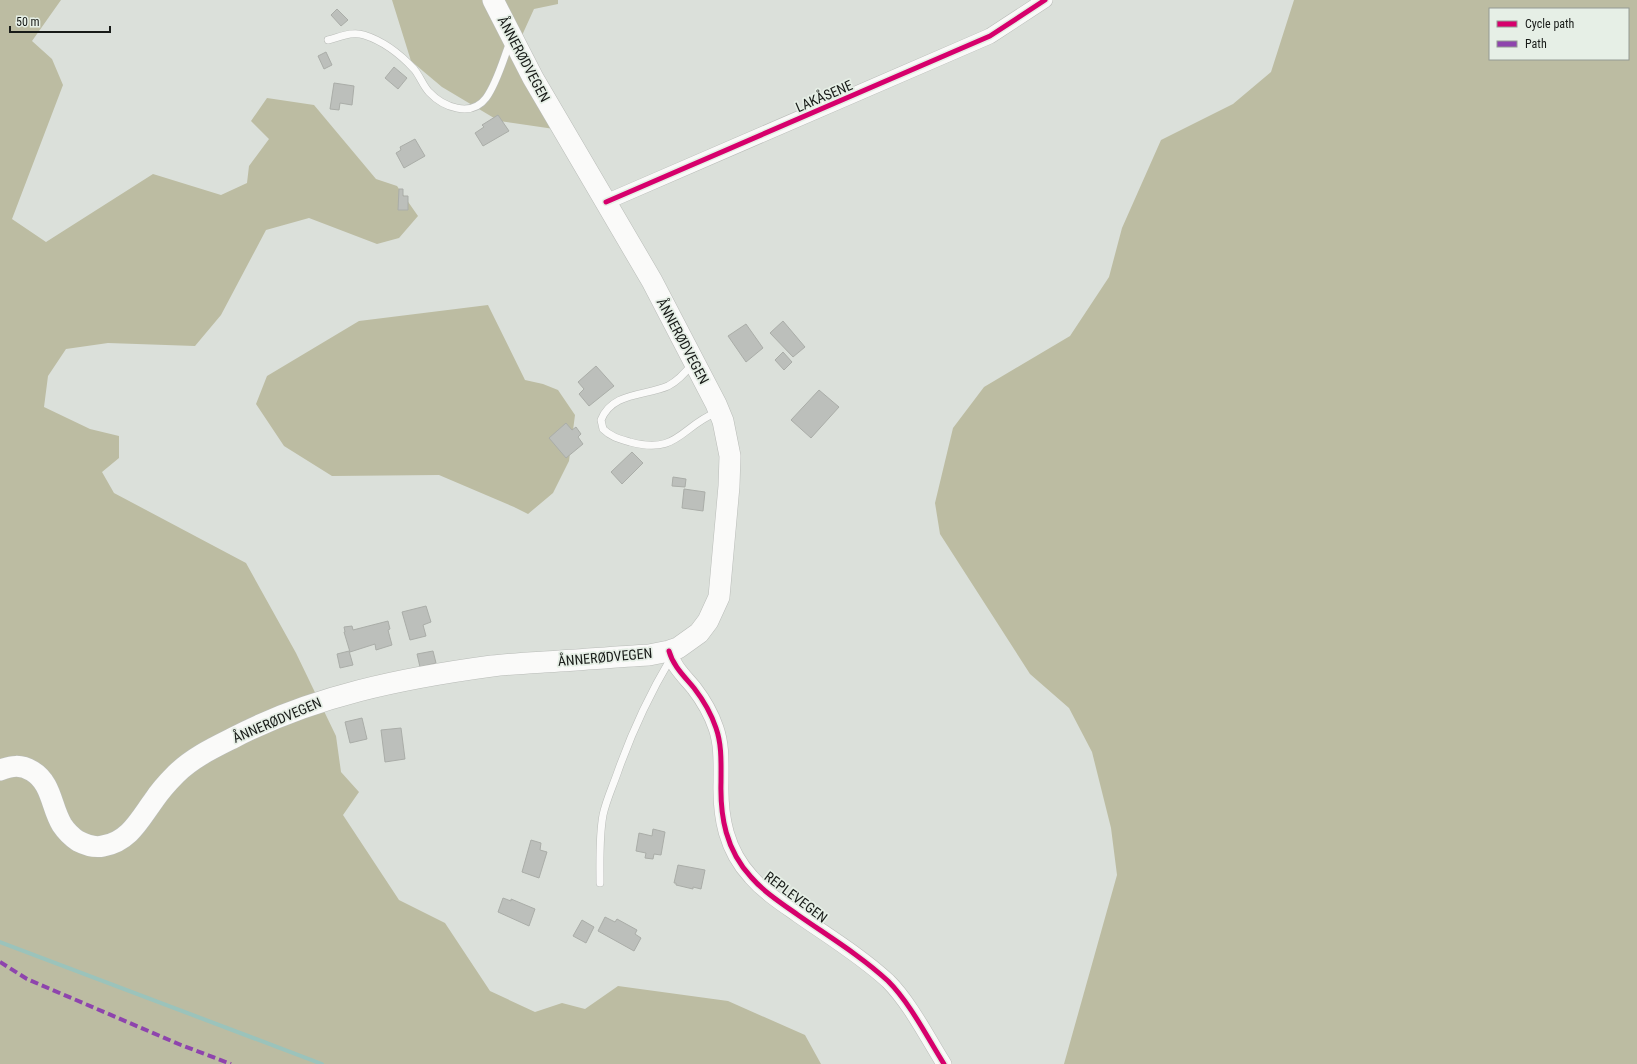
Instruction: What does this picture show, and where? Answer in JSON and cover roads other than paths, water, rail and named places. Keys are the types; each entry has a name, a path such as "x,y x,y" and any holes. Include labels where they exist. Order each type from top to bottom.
{"main road":[{"name":"ÅNNERØDVEGEN","path":"0,770 13,766 24,766 38,775 45,782 63,827 81,842 91,846 103,846 116,842 135,828 175,775 190,762 234,737 290,711 356,691 447,673 494,666 670,654 699,633 708,621 719,597 729,486 730,456 719,412 652,281 534,78 493,0"}],"street":[{"name":"LAKÅSENE","path":"606,202 990,36 1045,0"},
{"name":"REPLEVEGEN","path":"670,654 706,705 717,729 721,752 720,792 722,819 729,842 738,860 750,876 768,894 854,954 888,982 905,1002 944,1064"}],"lane":[{"path":"328,40 350,33 363,34 380,42 401,57 414,70 436,99 454,108 466,109 478,106 486,97 494,84 512,37"},
{"path":"694,362 685,373 669,385 630,396 609,408 601,420 603,429 613,437 621,440 654,446 661,445 674,441 703,419 719,412"},
{"path":"600,882 600,852 605,809 637,723 670,654"}],"waterway":[{"path":"0,942 322,1064"}]}
